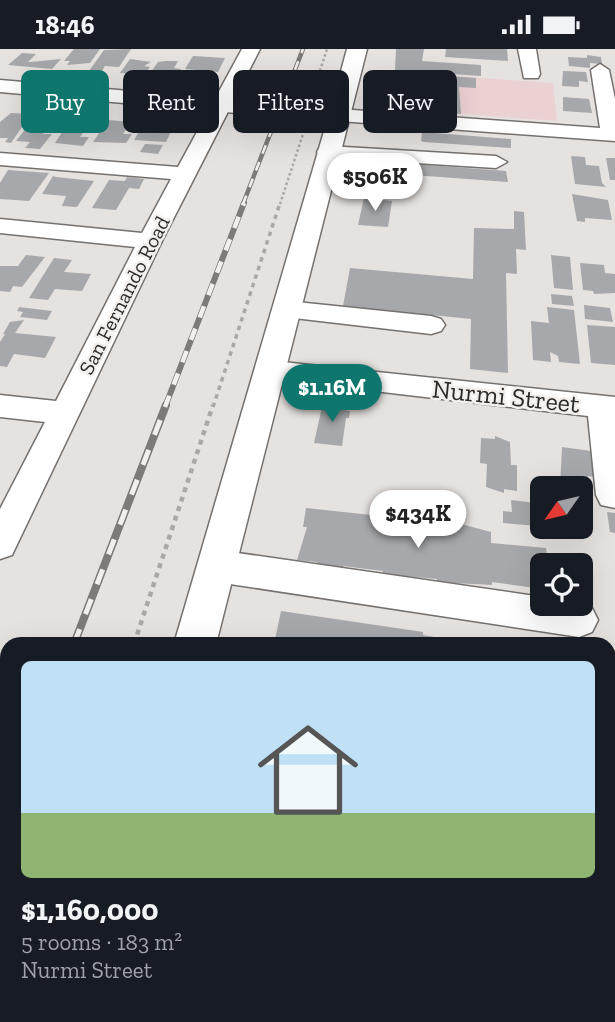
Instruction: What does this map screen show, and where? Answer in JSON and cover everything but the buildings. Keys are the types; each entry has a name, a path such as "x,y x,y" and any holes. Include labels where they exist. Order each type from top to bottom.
{"main road":[{"path":"349,78 357,49"},
{"path":"0,86 233,104"},
{"path":"197,637 273,371 334,133"}],"street":[{"name":"San Fernando Road","path":"0,544 150,241 251,49"},
{"path":"527,49 531,74"},
{"path":"349,116 613,135 600,70"},
{"path":"328,152 496,162"},
{"path":"0,159 186,174"},
{"path":"0,226 150,241"},
{"path":"287,310 431,325"},
{"name":"Nurmi Street","path":"273,371 608,407"},
{"path":"0,406 65,413"},
{"path":"608,407 613,495"},
{"path":"217,566 579,620"}],"path":[{"path":"320,70 327,49"},
{"path":"136,637 303,133"}],"shaded area":[{"path":"457,76 553,83 557,121 457,114"}],"railway":[{"path":"243,204 303,49"},
{"path":"165,407 244,203"},
{"path":"77,637 166,405"}]}
